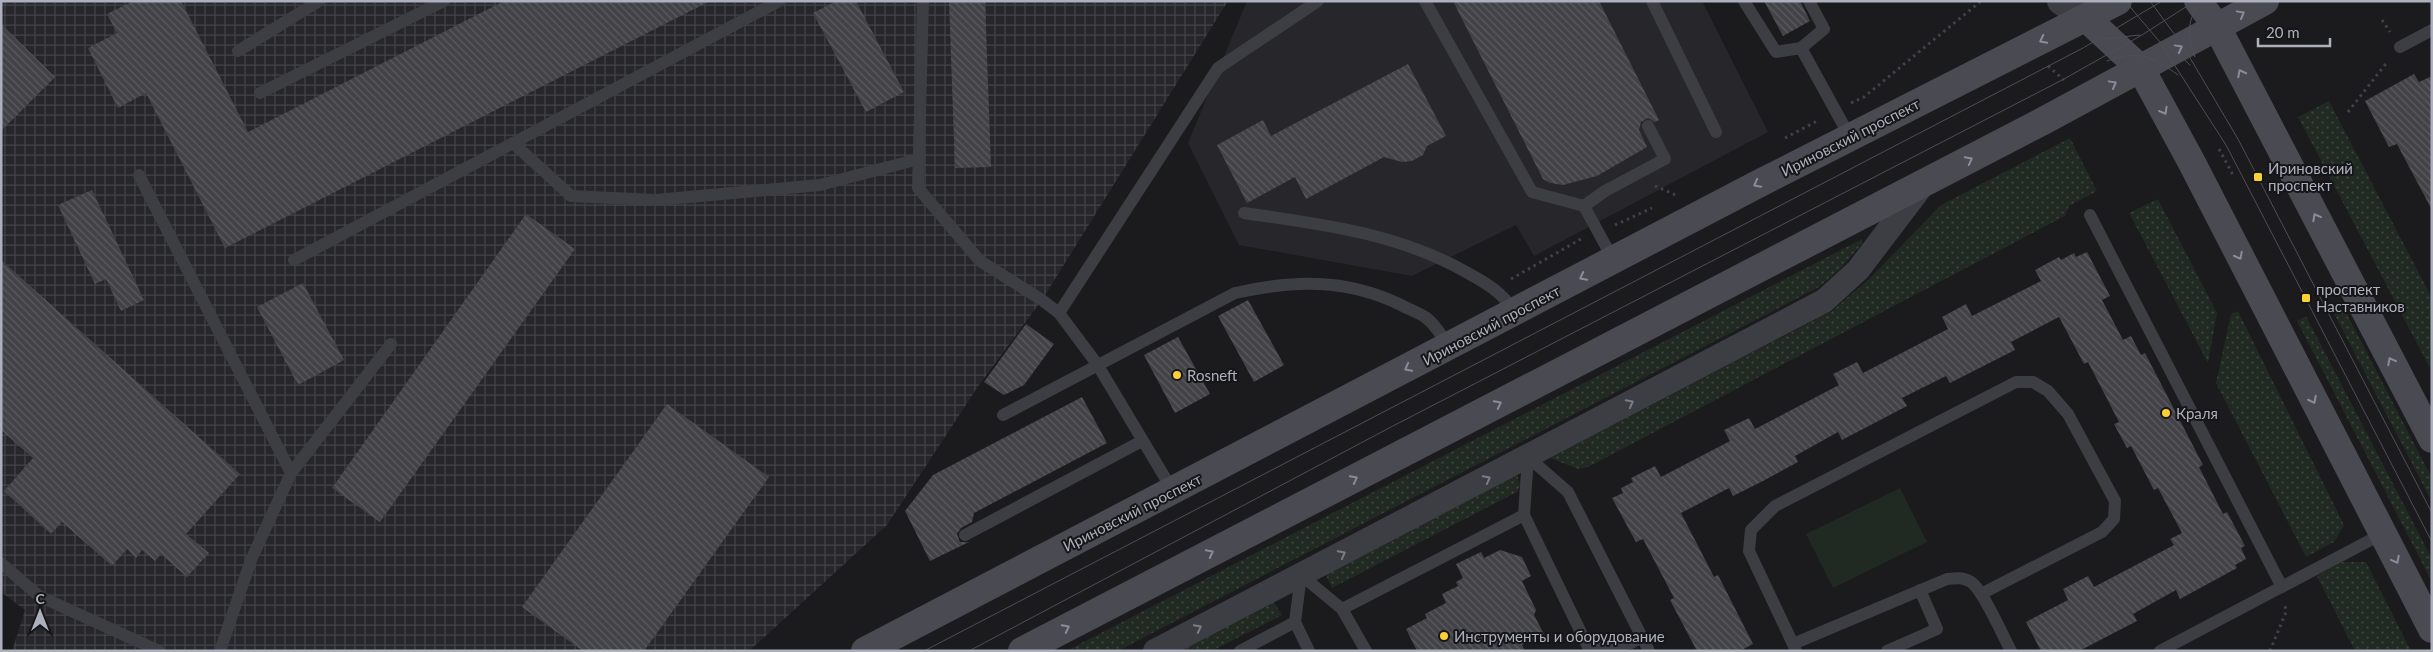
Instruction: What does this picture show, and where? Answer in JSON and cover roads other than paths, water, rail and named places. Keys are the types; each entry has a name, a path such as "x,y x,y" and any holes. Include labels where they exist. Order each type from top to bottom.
{"main road":[{"name":"Ириновский проспект","path":"865,651 1850,137 2118,1"},
{"path":"2198,1 2217,27 2432,439"},
{"path":"1022,651 1926,182 2141,69 2264,1"},
{"path":"2086,18 2141,69 2192,163 2432,629"}],"street":[{"path":"2062,1 2086,18"},
{"path":"1155,651 1824,301 1858,270 1926,182"}],"lane":[{"path":"238,51 319,1"},
{"path":"260,93 444,1"},
{"path":"294,260 780,1"},
{"path":"922,1 918,188 980,261 1042,300 1059,314 1097,364 1173,491"},
{"path":"1059,314 1218,68 1318,1"},
{"path":"1425,1 1532,192 1584,206 1614,261"},
{"path":"1652,1 1716,132"},
{"path":"1744,1 1776,52 1802,48 1824,29 1809,1"},
{"path":"2400,47 2432,30"},
{"path":"1802,48 1850,137"},
{"path":"1584,206 1605,191 1665,159 1648,126"},
{"path":"513,143 571,196 656,200 820,185 919,159"},
{"path":"139,175 290,473"},
{"path":"1244,213 1383,237 1439,256 1495,288 1515,312"},
{"path":"2090,215 2282,587"},
{"path":"1003,415 1235,293 1285,284 1335,284 1386,298 1425,317 1438,330 1449,347"},
{"path":"220,651 251,560 290,473 391,344"},
{"path":"1981,594 2102,532 2114,519 2115,502 2068,414 2048,391 2033,382 2016,382 1775,506 1751,530 1749,551 1795,647 1920,590 1948,579 1960,578 1972,582 1981,594 2011,651"},
{"path":"966,535 1142,441"},
{"path":"1528,457 1524,515 1590,650 1632,643 1642,637"},
{"path":"1528,457 1568,492 1649,651"},
{"path":"1342,609 1524,515"},
{"path":"2160,651 2382,534"},
{"path":"1,563 39,596 159,651"},
{"path":"1301,575 1342,609 1366,651"},
{"path":"1301,575 1295,622 1309,651"},
{"path":"1887,651 1937,629 1920,590"},
{"path":"1240,651 1295,622"}],"tram line":[{"path":"2125,1 2159,41 2226,145 2432,542"},
{"path":"2150,1 2183,46 2238,139 2432,513"},
{"path":"924,651 2083,48 2162,1"},
{"path":"969,651 1391,427 2064,79 2142,35 2195,1"},
{"path":"2195,57 2190,28 2193,14 2203,1"},
{"path":"2103,39 2140,35"},
{"path":"2161,42 2174,50 2190,65"},
{"path":"2107,61 2127,56 2144,56 2160,63 2178,75"}],"place":[{"name":"Ириновский проспект","path":"2258,177"},
{"name":"проспект Наставников","path":"2306,298"},
{"name":"Rosneft","path":"1177,375"},
{"name":"Краля","path":"2166,413"},
{"name":"Инструменты и оборудование","path":"1444,636"}]}
